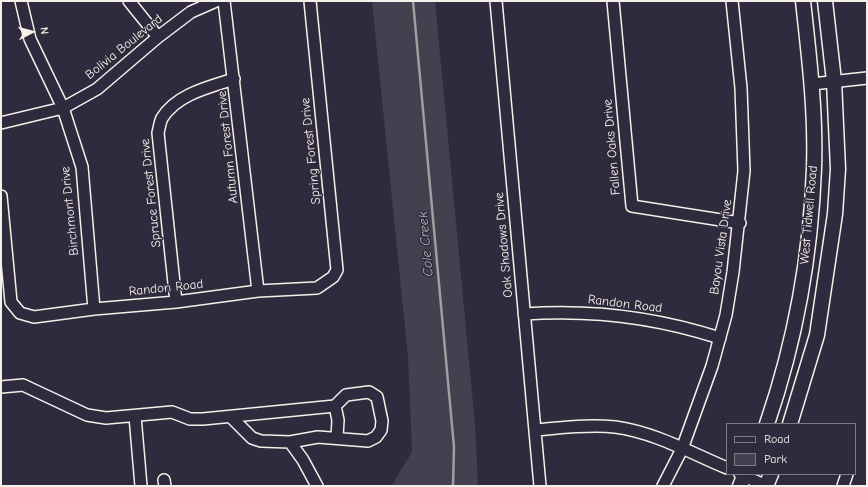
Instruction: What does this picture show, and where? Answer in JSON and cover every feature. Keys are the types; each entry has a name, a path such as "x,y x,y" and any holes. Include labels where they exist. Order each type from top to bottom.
{"main road":[{"name":"West Tidwell Road","path":"766,423 794,328 806,263 814,168 812,84 803,1"},
{"name":"West Tidwell Road","path":"790,423 817,335 835,214 838,169 834,82 825,1"},
{"path":"806,263 828,266"},
{"path":"766,486 771,475"}],"street":[{"name":"Birchmont Drive","path":"21,1 30,39 63,108 82,167 94,309"},
{"path":"129,1 158,37"},
{"name":"Bolivia Boulevard","path":"1,123 63,108 97,89 158,37 191,12 216,1"},
{"name":"Autumn Forest Drive","path":"224,1 258,291"},
{"name":"Spring Forest Drive","path":"310,1 337,270 333,277 317,288"},
{"name":"Oak Shadows Drive","path":"496,1 540,486"},
{"name":"Fallen Oaks Drive","path":"613,1 632,206 740,223"},
{"name":"Bayou Vista Drive","path":"663,486 682,449 720,338 731,286 740,223 744,170 744,127 732,1"},
{"path":"812,84 867,78"},
{"name":"Spruce Forest Drive","path":"176,302 158,133 162,118 178,102 200,90 234,79"},
{"name":"Randon Road","path":"1,196 11,302 20,313 34,317 94,309 176,302 258,291 317,288"},
{"name":"Randon Road","path":"524,314 598,312 684,326 720,338"},
{"path":"1,387 23,385 87,415 106,418 172,412 190,419 231,417 335,406 346,395 369,392 377,397 382,421 381,430 376,437 368,441 318,436 290,442 273,443 252,438 231,417"},
{"path":"335,406 338,420 337,437"},
{"path":"135,416 140,486"},
{"path":"535,430 594,426 615,427 653,437 726,468"},
{"path":"290,442 303,460 317,486"},
{"path":"843,486 847,475"},
{"path":"742,477 766,486"}],"green space":[{"path":"372,1 435,1 475,424 478,486 392,485 412,452 408,357"}],"waterway":[{"name":"Cole Creek","path":"413,1 454,447 453,486"}]}
